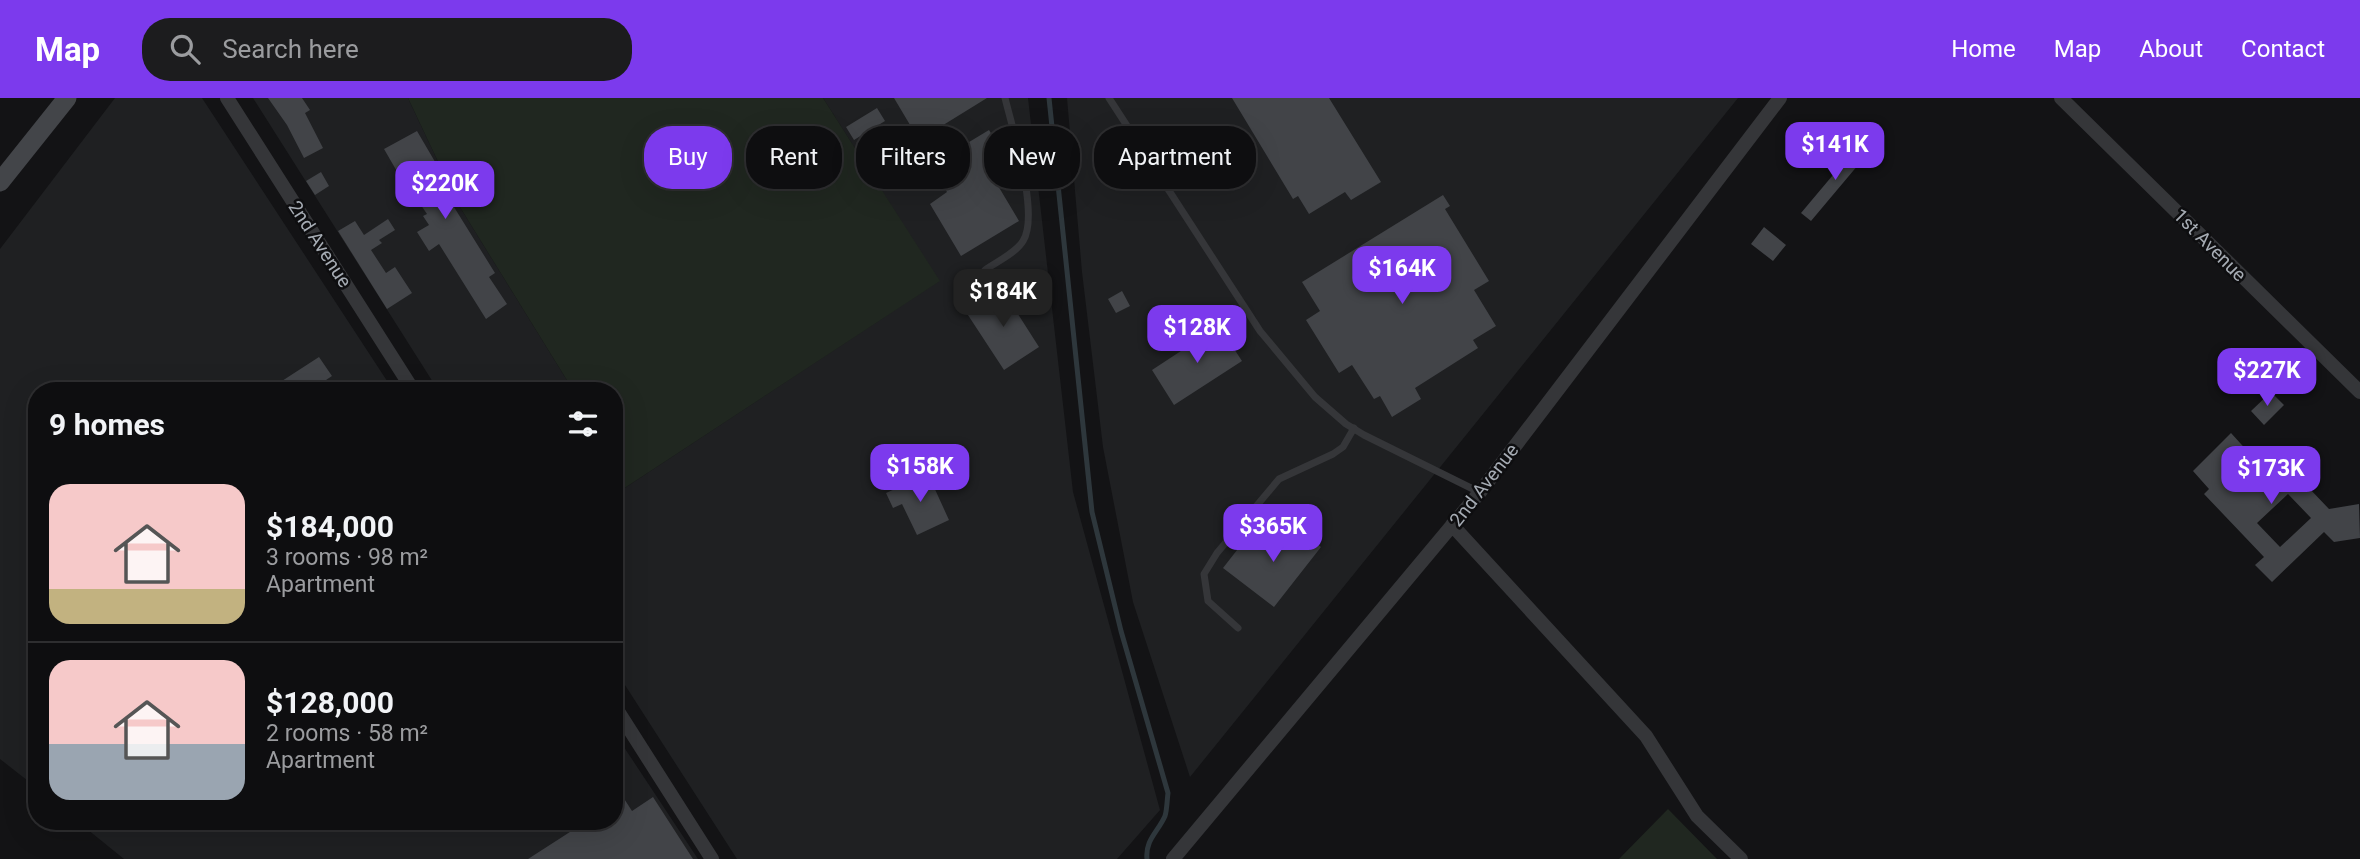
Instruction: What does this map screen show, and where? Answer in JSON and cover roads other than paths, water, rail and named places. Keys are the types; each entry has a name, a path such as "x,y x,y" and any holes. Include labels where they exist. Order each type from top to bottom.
{"main road":[{"path":"0,183 67,98"}],"street":[{"name":"2nd Avenue","path":"227,98 408,382"},
{"name":"2nd Avenue","path":"1173,859 1480,492 1780,98"},
{"name":"1st Avenue","path":"2061,98 2360,392"},
{"path":"1452,525 1646,736 1697,816 1741,859"},
{"path":"623,719 712,859"}],"lane":[{"path":"985,270 1024,241 1028,223 1018,143 1005,98"},
{"path":"1110,98 1260,331 1315,397 1354,428 1480,492"},
{"path":"1238,628 1208,601 1203,573 1279,479 1333,454 1343,447 1354,428"}],"waterway":[{"path":"1049,98 1092,512 1121,631 1168,793 1165,816 1150,841 1147,859"}]}
